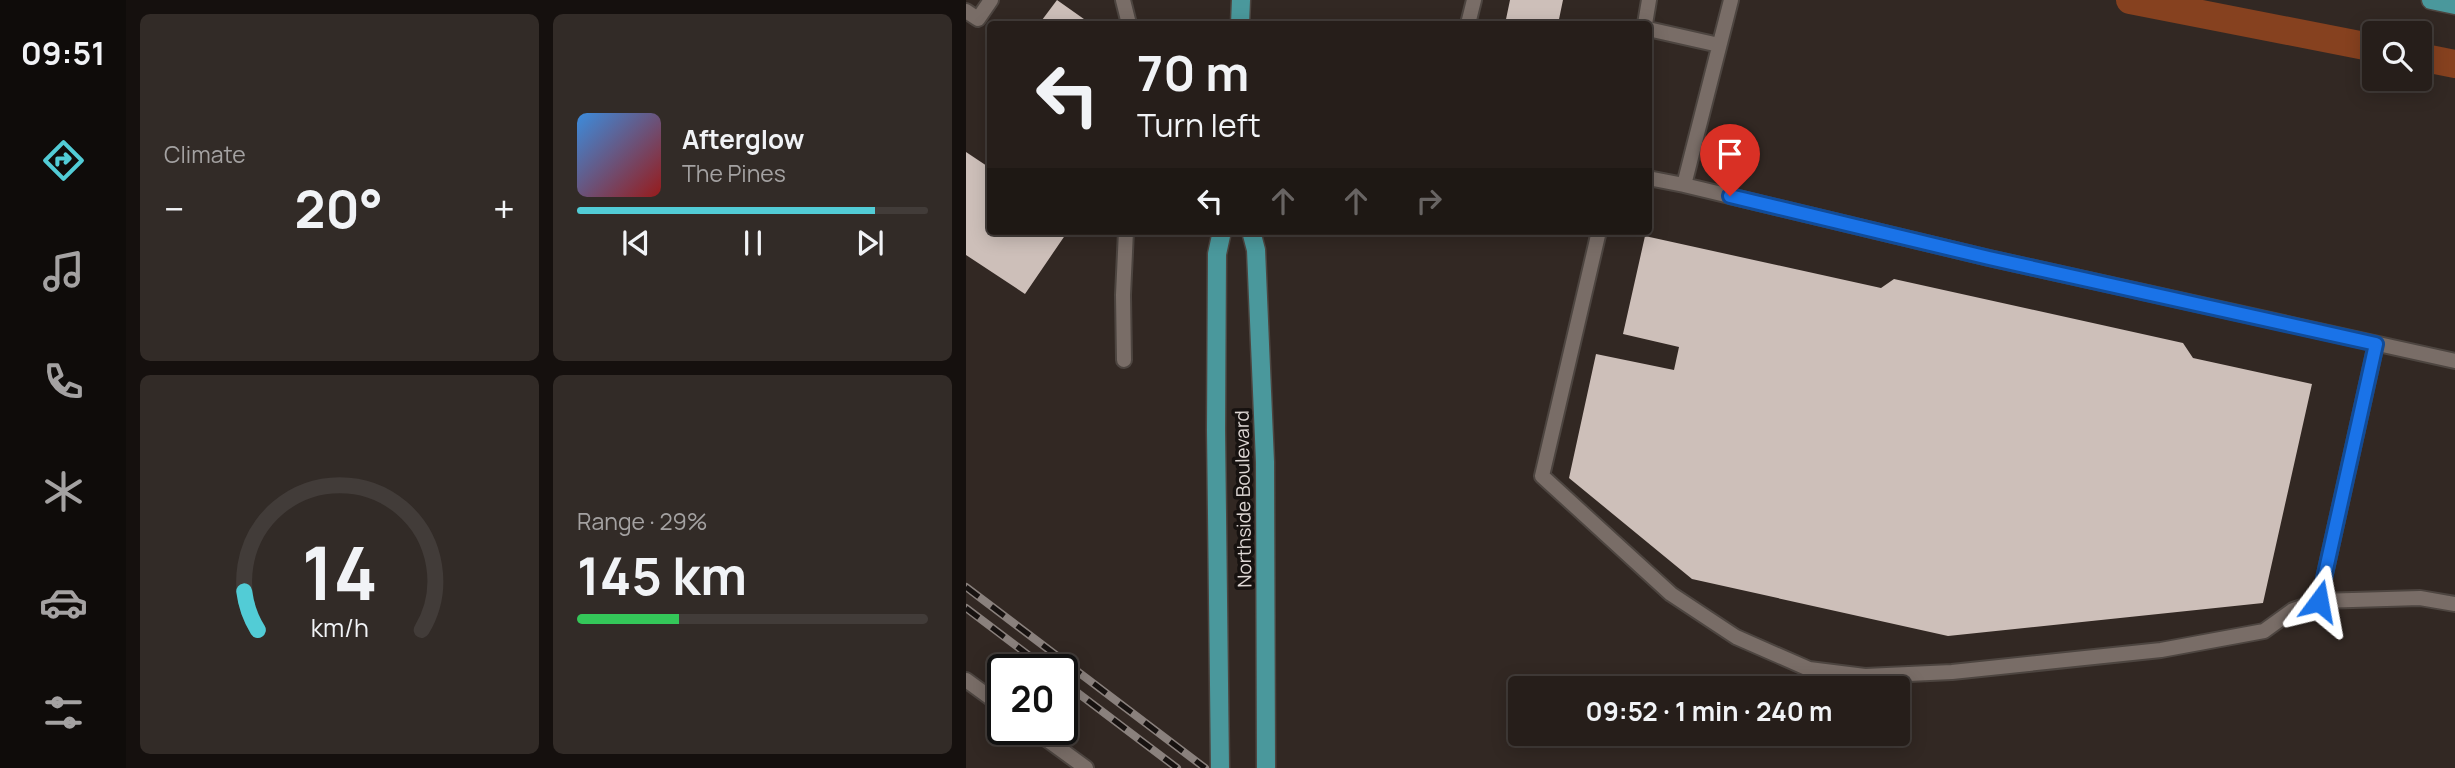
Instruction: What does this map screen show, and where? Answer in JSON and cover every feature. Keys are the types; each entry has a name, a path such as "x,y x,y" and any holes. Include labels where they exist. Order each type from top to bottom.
{"main road":[{"path":"1240,21 1241,0"},
{"path":"2431,0 2455,5"},
{"name":"Northside Boulevard","path":"1220,768 1216,430 1217,254 1221,235"},
{"name":"Northside Boulevard","path":"1252,235 1256,250 1265,462 1266,768"}],"lane":[{"path":"966,10 978,19 991,0"},
{"path":"1123,0 1128,21"},
{"path":"1469,21 1474,0"},
{"path":"1647,21 1649,0"},
{"path":"1684,185 1731,0"},
{"path":"1652,28 1719,46"},
{"path":"1652,179 1989,258 2455,361"},
{"path":"1124,360 1126,235"},
{"path":"1598,235 1542,476 1671,594 1736,637 1809,670 1865,676 1952,672 2161,650 2264,631 2293,610 2319,601 2420,598 2455,604"},
{"path":"2319,601 2376,344"},
{"path":"966,680 987,695"},
{"path":"1055,745 1086,768"}],"building":[{"path":"1057,0 1087,21 1041,21"},
{"path":"1510,0 1563,0 1559,21 1506,21"},
{"path":"966,152 987,166 987,235 1065,235 1025,294 966,255"},
{"path":"1645,236 1881,288 1894,279 2183,343 2193,358 2312,384 2263,603 1948,636 1692,579 1569,478 1596,354 1674,370 1679,347 1623,334"}],"waterway":[{"path":"2130,0 2362,45"},
{"path":"2432,59 2455,64"}],"railway":[{"path":"966,587 1205,768"},
{"path":"966,608 1027,654"},
{"path":"1078,693 1177,768"}],"route":[{"path":"1730,196 1989,258 2376,344 2319,601"}]}
